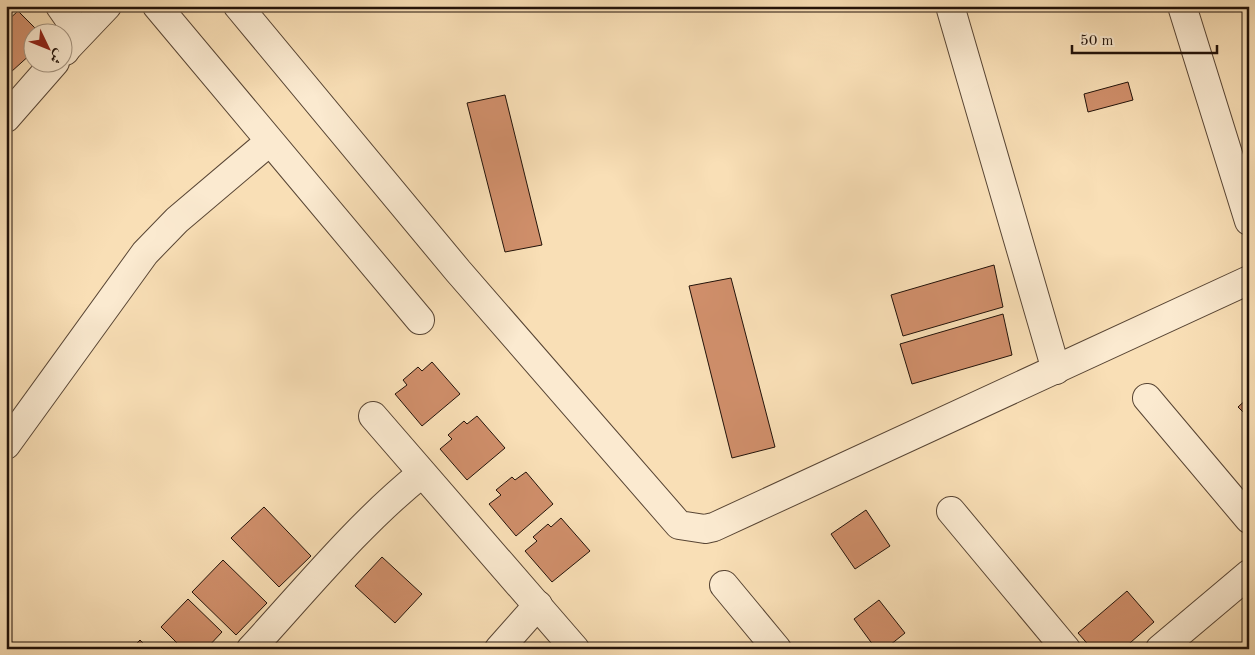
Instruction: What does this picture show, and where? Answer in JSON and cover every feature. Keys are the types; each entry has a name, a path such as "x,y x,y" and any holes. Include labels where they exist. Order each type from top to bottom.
{"street":[{"path":"60,6 72,22"},
{"path":"72,44 107,6"},
{"path":"157,6 420,320"},
{"path":"238,6 458,271 667,514 679,525 705,529 714,527 1249,280"},
{"path":"950,6 1056,370"},
{"path":"1182,6 1249,221"},
{"path":"72,22 76,28 72,36"},
{"path":"6,118 47,72"},
{"path":"6,445 145,253 177,220 269,142"},
{"path":"1147,398 1249,519"},
{"path":"373,416 421,474 575,649"},
{"path":"251,649 352,538 390,499 421,474"},
{"path":"951,511 1066,649"},
{"path":"1160,649 1249,574"},
{"path":"724,585 777,649"},
{"path":"499,649 538,605"}],"building":[{"path":"18,11 29,22 22,22 22,62 11,72 6,67 6,22"},
{"path":"1128,82 1133,100 1088,112 1084,94"},
{"path":"505,95 542,245 505,252 467,103"},
{"path":"994,265 1003,307 903,336 891,295"},
{"path":"731,278 775,447 732,458 689,286"},
{"path":"1003,314 1012,355 912,384 900,344"},
{"path":"432,362 460,394 422,426 395,394 407,385 403,380 418,367 422,371"},
{"path":"1249,397 1249,418 1238,407"},
{"path":"477,416 505,448 467,480 440,449 452,439 448,435 464,421 467,424"},
{"path":"526,472 553,504 516,536 489,504 501,495 496,490 512,477 515,480"},
{"path":"264,507 311,556 279,587 231,538"},
{"path":"866,510 890,546 855,569 831,534"},
{"path":"561,518 590,551 552,582 525,551 537,541 533,537 548,524 551,527"},
{"path":"382,557 422,594 395,623 355,586"},
{"path":"223,560 267,603 236,635 192,592"},
{"path":"1127,591 1154,622 1123,649 1092,649 1078,633"},
{"path":"188,599 222,632 206,649 183,649 161,627"},
{"path":"879,600 905,633 885,649 876,649 854,619"},
{"path":"140,640 149,649 131,649"}]}
